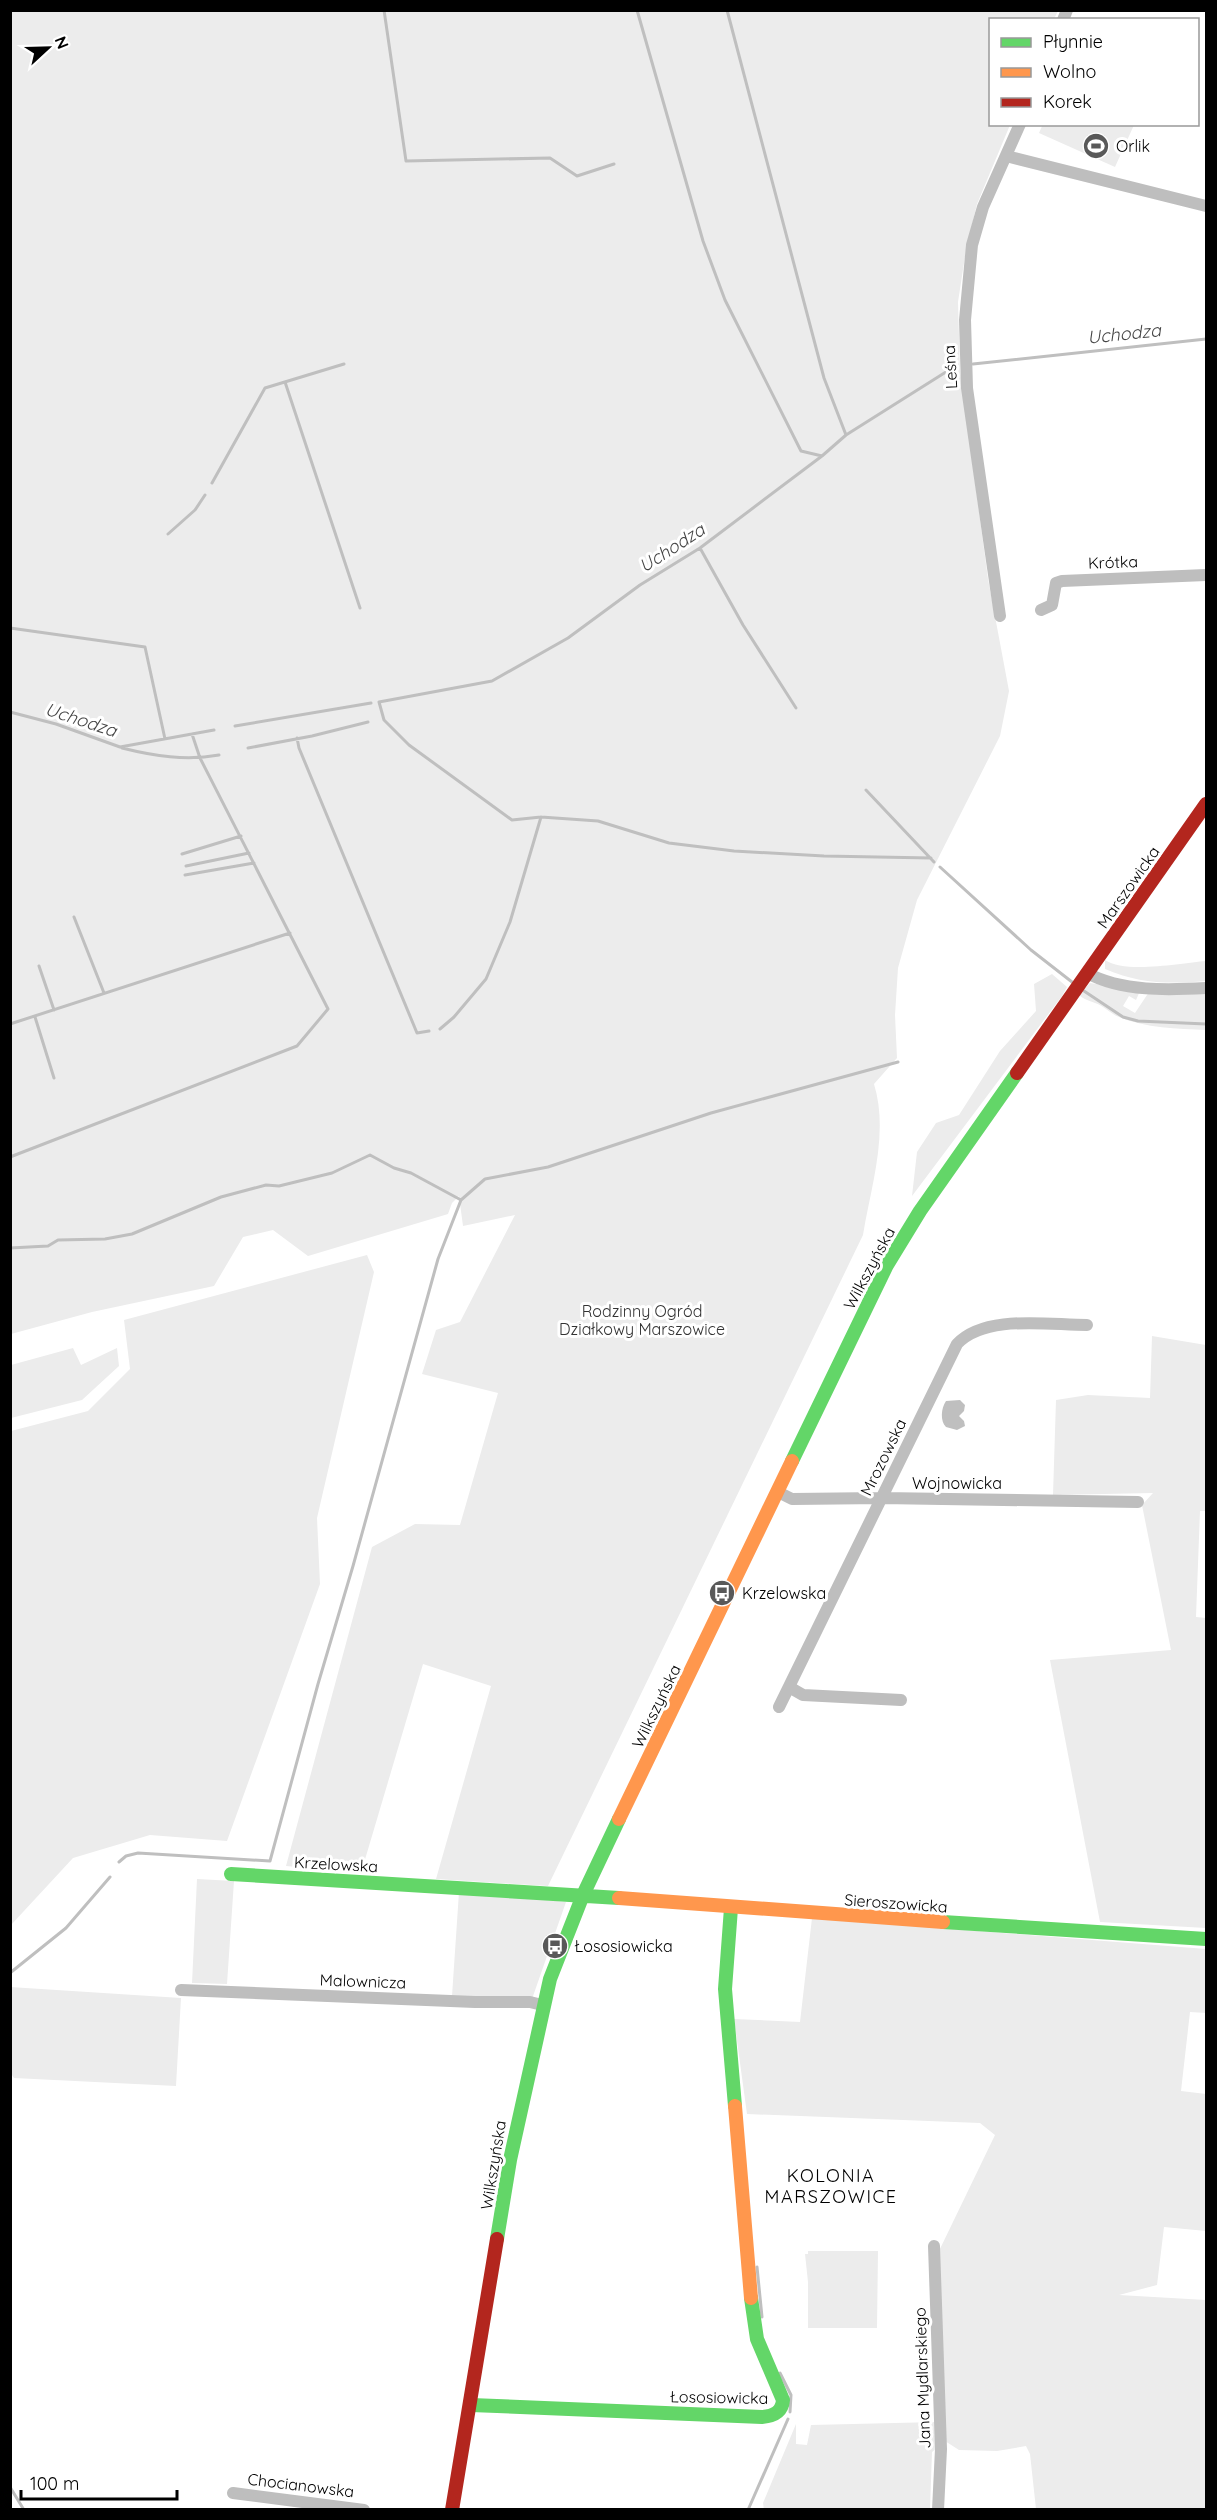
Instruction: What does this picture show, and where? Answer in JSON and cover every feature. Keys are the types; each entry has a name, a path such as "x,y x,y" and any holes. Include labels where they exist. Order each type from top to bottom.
{"street":[{"name":"Leśna","path":"1000,616 967,388 966,320 972,245 982,207 1019,126"},
{"path":"1006,156 1206,206"},
{"name":"Krótka","path":"1041,610 1047,610 1052,605 1056,583 1062,581 1206,575"},
{"name":"Marszowicka","path":"1076,989 1206,804"},
{"path":"1087,973 1115,983 1138,987 1206,988"},
{"name":"Wilkszyńska","path":"452,2510 510,2160 542,2005 560,1951 583,1895 887,1265 920,1211 1076,989"},
{"name":"Mrozowska","path":"779,1707 957,1344 971,1332 995,1324 1087,1325"},
{"name":"Wojnowicka","path":"778,1492 792,1499 1138,1502"},
{"path":"789,1687 803,1695 901,1700"},
{"name":"Krzelowska","path":"231,1874 583,1895"},
{"name":"Sieroszowicka","path":"583,1895 731,1908 1206,1939"},
{"name":"Łososiowicka","path":"471,2405 762,2418 773,2416 781,2410 783,2400 757,2339 752,2306 725,1989 731,1908"},
{"name":"Malownicza","path":"182,1990 475,2002 530,2002 542,2005"},
{"name":"Jana Mydlarskiego","path":"934,2247 941,2450 938,2510"},
{"name":"Chocianowska","path":"233,2493 364,2510"}],"green space":[{"name":"Rodzinny Ogród Działkowy Marszowice","path":"10,11 1058,11 1054,18 989,18 989,126 1010,126 977,204 966,250 958,302 960,370 988,579 1009,691 1000,736 917,900 898,968 895,1015 897,1058 874,1084 880,1121 879,1140 863,1235 548,1886 436,1879 491,1686 423,1664 361,1873 286,1866 372,1547 415,1524 460,1525 498,1393 422,1374 436,1330 460,1322 515,1215 463,1226 459,1196 452,1203 448,1214 308,1256 273,1230 243,1237 214,1286 92,1312 11,1334"},
{"name":"Orlik","path":"1042,126 1134,126 1115,167 1039,133"},
{"path":"1105,960 1114,964 1139,967 1206,961 1206,981 1167,982 1130,978 1105,969"},
{"path":"1052,974 1067,987 1062,996 912,1196 917,1152 936,1123 959,1115 1000,1051 1036,1011 1034,984"},
{"path":"1090,983 1140,991 1136,1000 1129,996 1123,1006 1135,1013 1149,992 1206,994 1206,1030 1151,1026 1119,1017 1079,995"},
{"path":"367,1255 374,1272 317,1518 320,1584 227,1841 150,1835 73,1858 11,1925 11,1431 88,1411 130,1369 124,1320"},
{"path":"1152,1336 1206,1345 1206,1511 1200,1511 1196,1617 1206,1618 1206,1928 1100,1922 1050,1660 1171,1650 1142,1505 1153,1493 1053,1495 1056,1400 1088,1395 1150,1398"},
{"path":"73,1348 81,1365 117,1348 119,1366 82,1400 11,1418 11,1365"},
{"path":"197,1879 234,1881 227,1984 192,1983"},
{"path":"459,1892 566,1902 532,1999 452,1996"},
{"path":"812,1918 1206,1949 1206,2013 1190,2012 1181,2091 1206,2094 1206,2231 1164,2227 1157,2285 1119,2295 1206,2300 1206,2509 1036,2509 1030,2454 1026,2446 997,2451 959,2450 945,2441 938,2253 995,2135 980,2123 747,2114 734,2019 800,2022"},
{"path":"10,1987 181,1998 176,2086 14,2078 10,2072"},
{"path":"808,2251 878,2251 877,2328 808,2328 808,2282 805,2254 808,2254"},
{"path":"937,2422 937,2448 932,2452 930,2509 764,2510 763,2503 796,2424 796,2444 807,2445 811,2425"}],"shaded area":[{"path":"960,1400 965,1405 964,1411 959,1416 965,1426 957,1430 946,1427 942,1418 944,1404 946,1401"}],"waterway":[{"path":"384,10 406,161 550,158 577,176 614,164"},
{"path":"637,10 703,241 725,300 801,451 822,456"},
{"path":"727,10 824,378 846,435"},
{"name":"Uchodza","path":"973,364 1206,339"},
{"path":"212,483 265,388 344,364"},
{"name":"Uchodza","path":"931,858 824,856 734,851 669,843 598,821 541,817 512,820 409,745 384,720 379,702 492,681 568,638 640,585 700,548 822,456 846,435 957,365"},
{"path":"285,382 360,608"},
{"path":"168,534 195,510 205,495"},
{"path":"700,548 743,625 796,708"},
{"path":"10,628 145,647 165,739"},
{"name":"Uchodza","path":"235,726 371,703"},
{"name":"Uchodza","path":"10,712 56,724 120,747 214,730"},
{"path":"248,748 312,736 368,722"},
{"path":"10,1157 297,1046 328,1009 200,758 192,734"},
{"path":"297,738 299,748 417,1033 429,1031"},
{"path":"122,748 170,757 194,758 219,755"},
{"path":"866,790 934,862"},
{"path":"440,1029 454,1017 486,979 510,922 541,817"},
{"path":"182,854 241,836"},
{"path":"186,866 249,853"},
{"path":"185,875 254,863"},
{"path":"940,867 1031,950 1072,982"},
{"path":"74,917 104,993"},
{"path":"10,1024 290,933"},
{"path":"39,966 54,1010"},
{"path":"1084,991 1123,1017 1138,1021 1206,1024"},
{"path":"35,1017 54,1078"},
{"path":"10,1248 48,1246 58,1240 105,1239 132,1234 221,1197 266,1185 279,1186 332,1173 370,1155 394,1168 411,1173 461,1200 485,1179 548,1167 711,1113 898,1062"},
{"path":"119,1862 126,1856 138,1853 270,1861 438,1259 461,1200"},
{"path":"10,1973 66,1928 110,1877"},
{"path":"757,2267 762,2317"},
{"path":"780,2373 791,2395 790,2412"},
{"path":"748,2510 788,2419"},
{"path":"10,2487 24,2510"}],"traffic: fast":[{"path":"792,1461 887,1265 920,1211 1017,1073"},
{"path":"497,2239 510,2160 550,1979 583,1895 619,1819"},
{"path":"231,1874 619,1898"},
{"path":"731,1908 725,1989 735,2106"},
{"path":"943,1922 1206,1939"},
{"path":"471,2405 770,2416 781,2408 783,2400 757,2339 751,2298"}],"traffic: slow":[{"path":"619,1819 792,1461"},
{"path":"619,1898 943,1922"},
{"path":"735,2106 751,2298"}],"traffic: jam":[{"path":"1017,1073 1206,804"},
{"path":"452,2510 497,2239"}],"place":[{"name":"Orlik","path":"1096,146"},
{"name":"Krzelowska","path":"722,1593"},
{"name":"Łososiowicka","path":"555,1946"}],"district":[{"name":"KOLONIA MARSZOWICE","path":"831,2186"}]}
